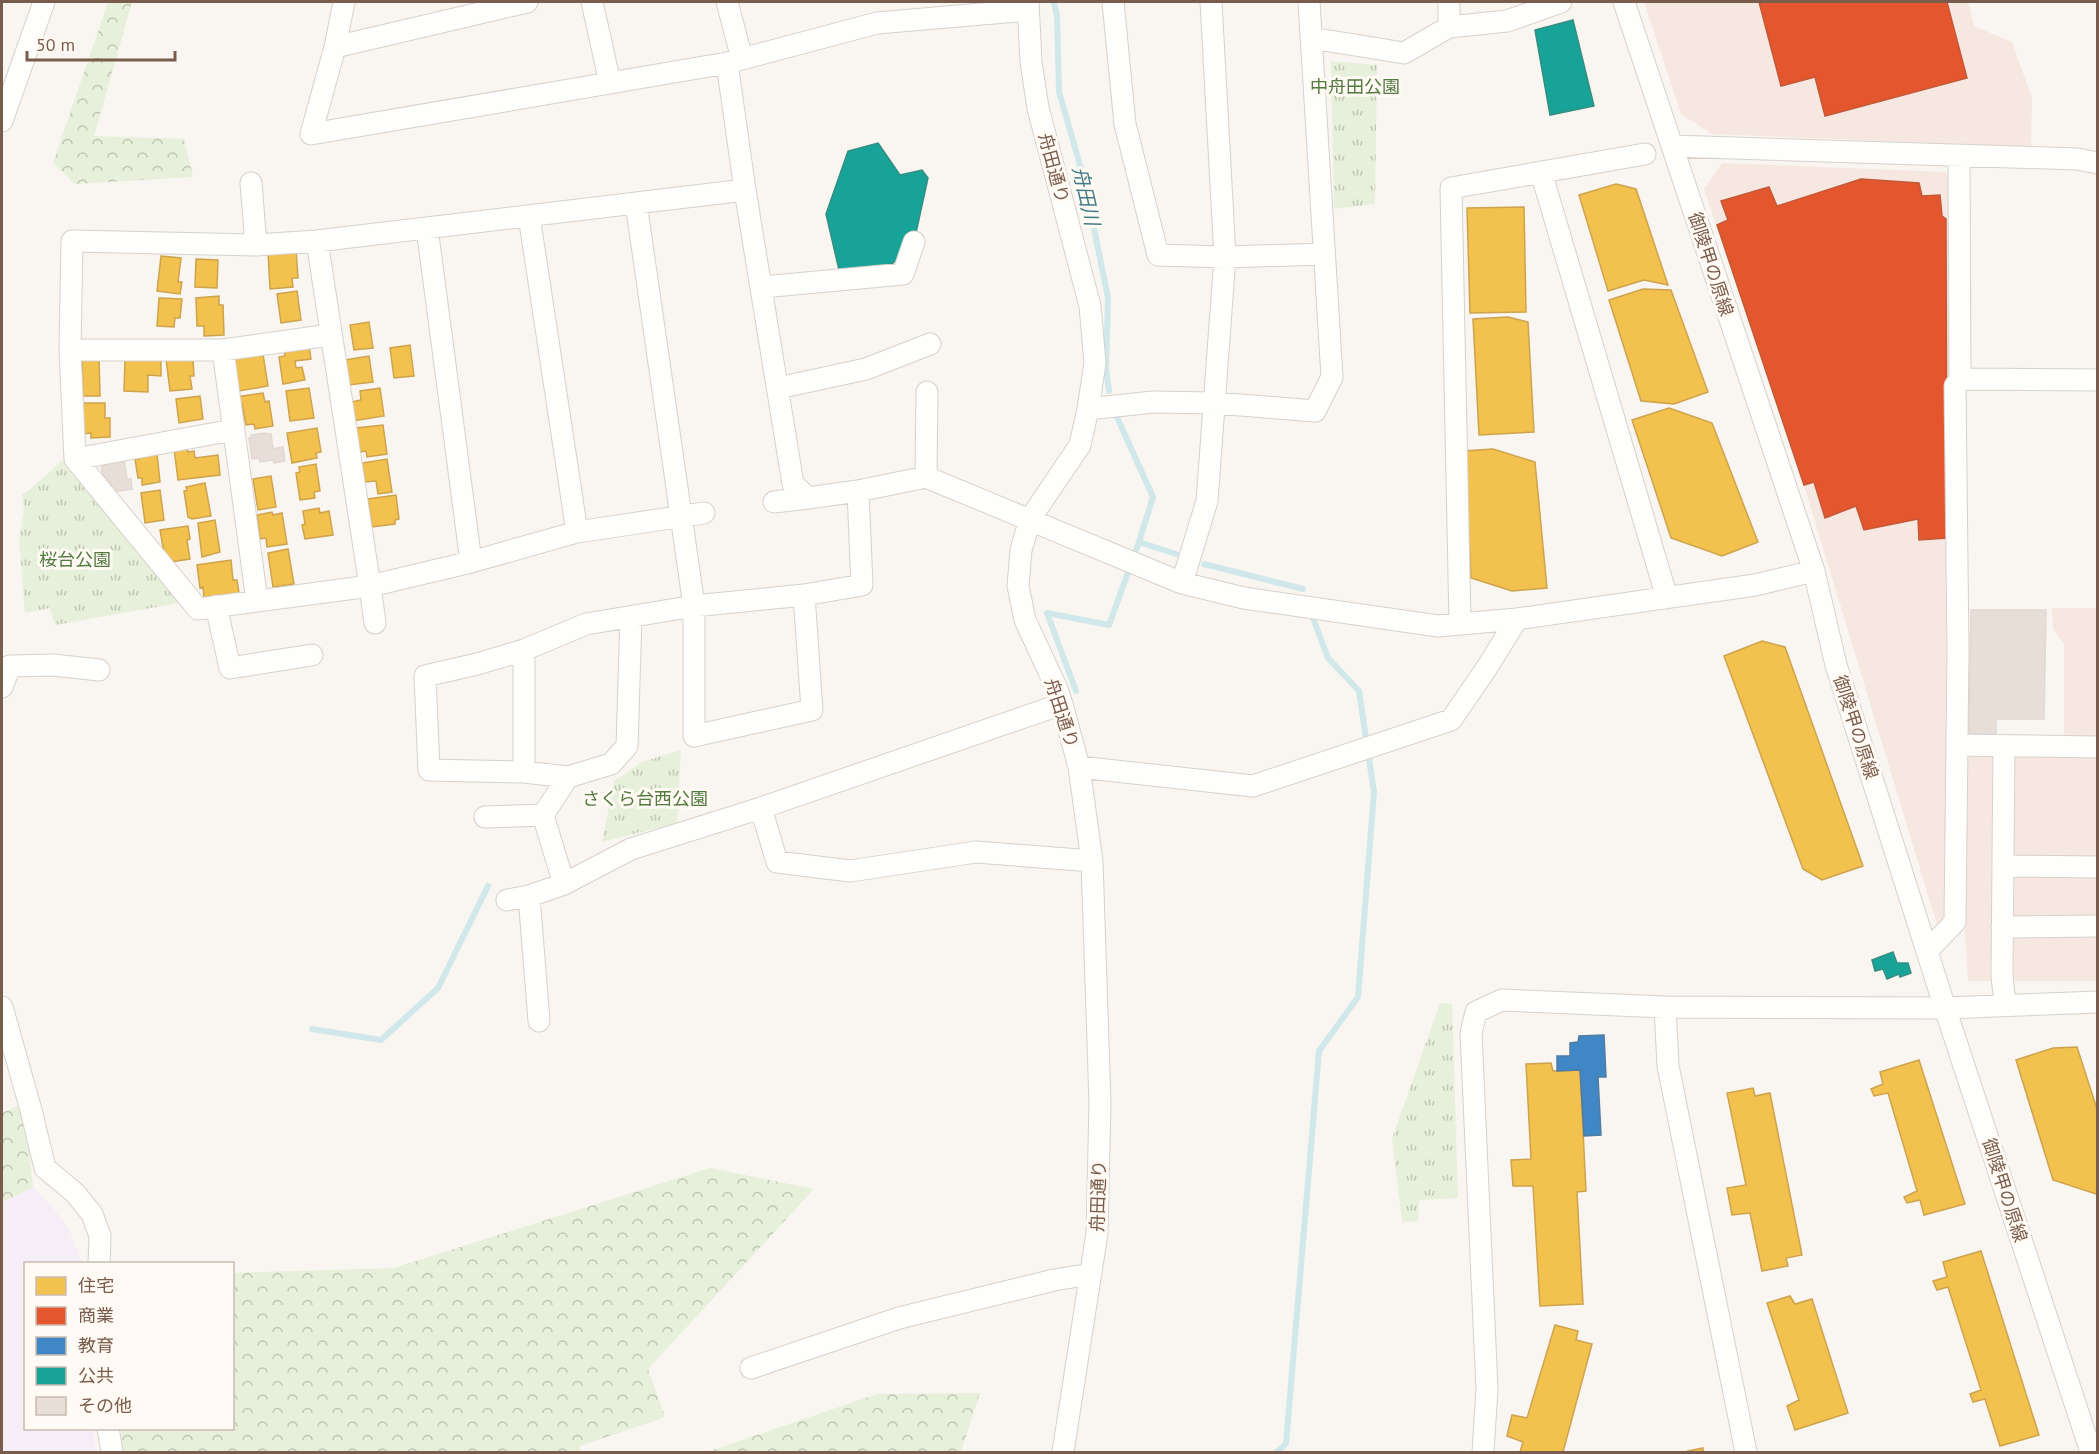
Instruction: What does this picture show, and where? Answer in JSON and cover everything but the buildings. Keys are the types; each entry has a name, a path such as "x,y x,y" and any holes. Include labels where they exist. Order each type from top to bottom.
{"street":[{"path":"2,122 7,85 44,2"},
{"path":"344,2 335,47 311,134 734,61 876,23 1028,6"},
{"path":"335,47 528,2"},
{"path":"592,2 610,83"},
{"path":"727,2 745,190 794,484 808,498"},
{"path":"1113,2 1125,124 1158,255 1225,257 1324,254"},
{"path":"1182,583 1207,501 1225,257 1211,2"},
{"path":"1088,409 1152,402 1215,403 1315,411 1332,377 1309,2"},
{"path":"1449,2 1449,27"},
{"path":"1311,38 1404,53 1449,27 1507,21 1561,2"},
{"name":"御陵甲の原線","path":"1624,2 1814,571 1836,665 1945,1008 2091,1452"},
{"name":"舟田通り","path":"1028,6 1031,62 1038,108 1082,269 1090,306 1095,363 1080,445 1030,519 1021,550 1018,586 1025,620 1057,689 1079,767 1092,861 1101,1103 1097,1233 1063,1452"},
{"path":"1672,146 2077,159 2097,163"},
{"path":"1460,624 1451,188 1645,154"},
{"path":"1928,950 1955,922 1959,650 1955,386 1960,379 1959,156"},
{"path":"1541,172 1668,598"},
{"path":"251,183 256,244"},
{"path":"704,513 577,532 471,562 370,585 198,609 75,459 70,350 72,241 256,244 317,242 745,190"},
{"path":"636,203 694,606 694,736 812,710 804,595"},
{"path":"529,216 577,532"},
{"path":"427,228 471,562"},
{"path":"317,242 375,623"},
{"path":"762,287 903,274 914,242"},
{"path":"70,350 222,350 330,335"},
{"path":"778,388 866,369 930,345"},
{"path":"222,350 257,601"},
{"path":"1960,379 2097,380"},
{"path":"926,477 927,392"},
{"path":"75,459 233,430"},
{"path":"774,502 858,491 926,477 1182,583 1244,598 1438,626 1517,619 1668,598 1755,585 1814,571"},
{"path":"631,617 627,746 611,764 568,777 524,772 429,770 425,676 524,650 586,624 694,606 804,595 862,585 858,491"},
{"path":"216,606 230,668 312,655"},
{"path":"1079,767 1253,786 1451,720 1517,619"},
{"path":"524,650 524,772"},
{"path":"2,687 10,666 53,665 99,670"},
{"path":"507,900 529,896 564,884 631,849 761,808 1062,704"},
{"path":"1957,745 2097,747"},
{"path":"2004,746 2002,976 2005,1004"},
{"path":"543,815 568,777"},
{"path":"761,808 777,862 850,871 976,852 1092,861"},
{"path":"485,817 543,815"},
{"path":"543,815 564,884"},
{"path":"2003,866 2097,867"},
{"path":"529,896 539,1022"},
{"path":"2002,927 2097,926"},
{"path":"1483,1452 1487,1389 1471,1033 1476,1012 1502,1000 1665,1007 1945,1008 2097,1002"},
{"path":"2,1007 32,1110 45,1167 75,1193 92,1214 100,1236 99,1262"},
{"path":"1665,1007 1668,1066 1746,1452"},
{"path":"750,1368 899,1318 1054,1280 1091,1275"},
{"path":"108,1430 112,1452"}],"shaded area":[{"path":"1644,2 1968,2 1974,26 2012,42 2032,98 2031,147 1712,134 1681,114"},
{"path":"1722,163 1946,172 1954,189 1950,921 1937,925 1804,485 1704,189"},
{"path":"2052,608 2097,608 2097,981 1968,981 1964,916 1967,758 1972,753 2064,738 2064,644 2053,629"},
{"path":"33,1187 69,1230 82,1262 24,1262 24,1430 92,1430 97,1452 2,1452 2,1202"}],"green space":[{"path":"108,2 132,2 94,136 184,139 193,177 75,184 53,163"},
{"name":"中舟田公園","path":"1331,61 1377,65 1375,204 1334,209"},
{"name":"桜台公園","path":"63,460 185,602 55,625 50,608 25,613 19,539 24,511 22,494"},
{"name":"さくら台西公園","path":"681,750 677,823 602,842 614,781 642,762"},
{"path":"1440,1003 1452,1004 1458,1198 1419,1200 1418,1221 1402,1222 1392,1139"},
{"path":"24,1103 33,1187 2,1202 2,1113"},
{"path":"710,1168 814,1189 648,1369 665,1417 580,1446 581,1452 123,1452 121,1430 234,1430 234,1273 394,1268"},
{"path":"980,1393 961,1452 707,1452 877,1394"}],"waterway":[{"name":"舟田川","path":"1054,2 1057,16 1059,92 1084,179 1108,298 1106,369 1109,391"},
{"path":"1116,415 1153,497 1139,542 1176,554"},
{"path":"1076,691 1047,613 1109,625 1139,542"},
{"path":"1204,564 1303,589"},
{"path":"1277,1452 1286,1444 1319,1051 1358,997 1374,792 1359,691 1328,658 1313,618"},
{"path":"312,1029 381,1040 438,988 488,886"}]}
